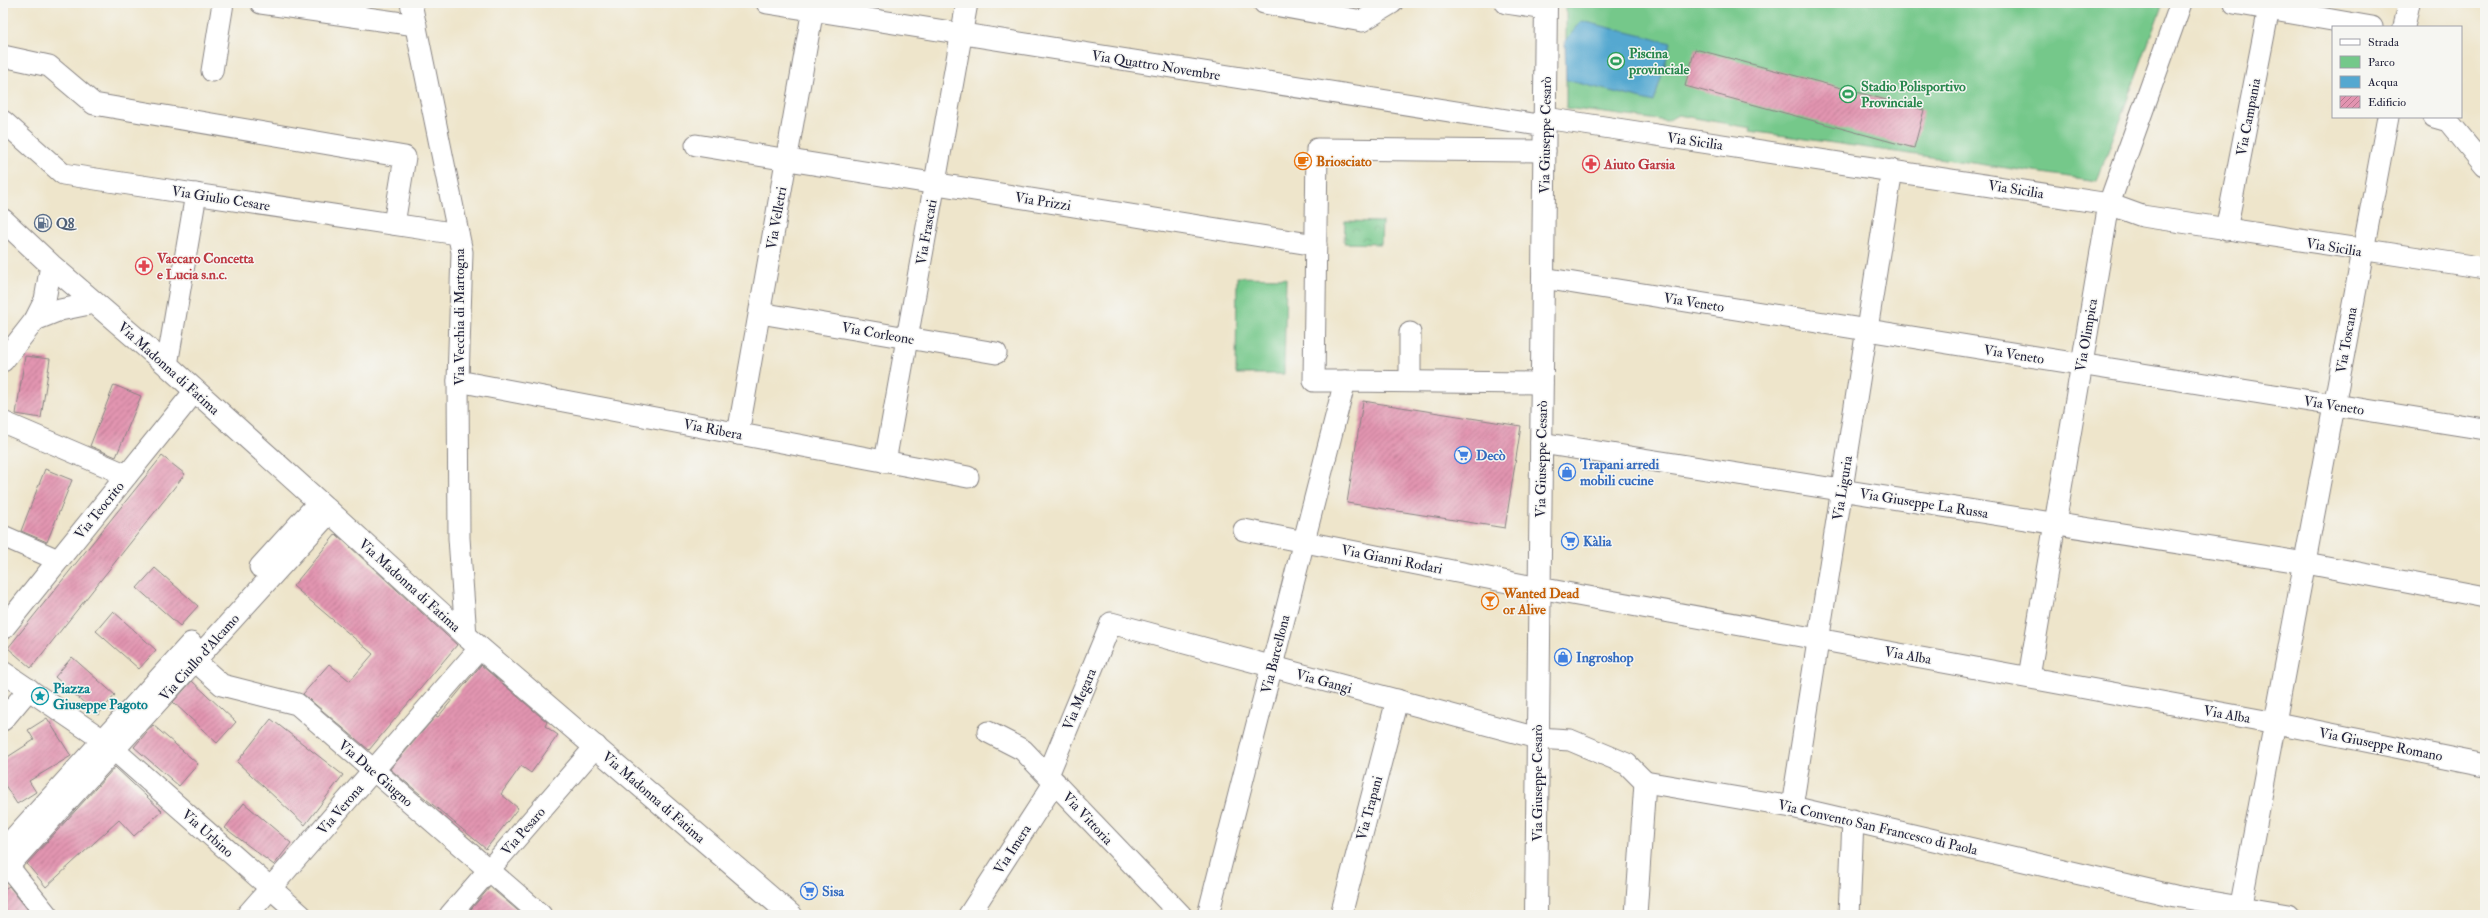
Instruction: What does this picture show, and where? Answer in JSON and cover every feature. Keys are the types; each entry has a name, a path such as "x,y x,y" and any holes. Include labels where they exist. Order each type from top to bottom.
{"street":[{"path":"212,71 223,3"},
{"path":"261,3 416,25"},
{"name":"Via Vecchia di Martogna","path":"411,3 462,252 458,381 459,538 473,642"},
{"name":"Via Quattro Novembre","path":"767,3 814,7 961,34 1545,122"},
{"name":"Via Frascati","path":"885,462 967,3"},
{"path":"1264,3 1362,21 1392,3"},
{"path":"1506,3 1546,6"},
{"name":"Via Olimpica","path":"2029,678 2109,204 2181,3"},
{"path":"2234,3 2269,6 2367,26"},
{"path":"2404,26 2409,3"},
{"name":"Via Giuseppe Cesarò","path":"1536,915 1546,6"},
{"name":"Via Campania","path":"2226,230 2269,6"},
{"name":"Via Velletri","path":"738,434 814,7"},
{"path":"3,56 44,64 94,104 405,157 394,224"},
{"name":"Via Toscana","path":"2240,911 2388,118"},
{"path":"2438,118 2448,121 2485,166"},
{"name":"Via Giulio Cesare","path":"3,121 63,174 458,234"},
{"name":"Via Sicilia","path":"1545,122 1892,170 2109,204 2142,216 2226,230 2485,268"},
{"name":"Via Prizzi","path":"696,145 1308,243"},
{"path":"1542,383 1410,382 1344,387 1314,381 1308,243 1317,184 1317,149 1545,151"},
{"name":"Via Liguria","path":"1792,807 1892,170"},
{"path":"167,365 196,194"},
{"path":"3,220 33,249"},
{"path":"3,228 33,249"},
{"name":"Via Madonna di Fatima","path":"33,249 167,365 473,642 596,746 791,915"},
{"path":"3,361 36,320 45,300 51,266"},
{"name":"Via Veneto","path":"1543,278 2485,429"},
{"path":"36,320 60,310 94,303"},
{"name":"Via Corleone","path":"760,313 996,353"},
{"path":"1410,333 1410,382"},
{"name":"Via Ribera","path":"458,381 968,477"},
{"name":"Via Barcellona","path":"1208,915 1344,387"},
{"name":"Via Teocrito","path":"3,630 195,391"},
{"path":"3,422 127,475"},
{"name":"Via Giuseppe La Russa","path":"1541,443 2306,563 2485,597"},
{"name":"Via Ciullo d'Alcamo","path":"4,862 325,507"},
{"name":"Via Gianni Rodari","path":"1244,530 1540,588"},
{"path":"3,536 58,560"},
{"name":"Via Alba","path":"1540,588 2276,723"},
{"name":"Via Gangi","path":"1111,623 1537,738 1570,740 1627,764 1645,782"},
{"name":"Via Megara","path":"1051,778 1111,623"},
{"name":"Via Verona","path":"247,915 373,770 473,642"},
{"name":"Via Due Giugno","path":"189,656 222,685 297,704 541,915"},
{"name":"Via Urbino","path":"3,672 109,745 301,915"},
{"path":"3,720 29,689"},
{"name":"Via Trapani","path":"1341,915 1397,700"},
{"name":"Via Giuseppe Romano","path":"2276,723 2485,765"},
{"name":"Via Vittoria","path":"988,732 1024,750 1181,915"},
{"name":"Via Pesaro","path":"450,915 596,746"},
{"name":"Via Imera","path":"969,915 1051,778"},
{"path":"1636,915 1645,782"},
{"name":"Via Convento San Francesco di Paola","path":"1645,782 1792,807 1853,820 2240,911 2288,915"},
{"path":"1848,915 1853,820"},
{"path":"4,862 47,915"}],"green space":[{"name":"Stadio Polisportivo Provinciale","path":"1566,3 2163,3 2097,181 1750,131 1751,128 1678,115 1667,121 1566,108"},
{"path":"1345,221 1382,222 1381,244 1344,243"},
{"path":"1237,277 1286,278 1284,374 1236,374"}],"water":[{"name":"Piscina provinciale","path":"1582,21 1671,43 1654,102 1566,80 1565,41"}],"building":[{"path":"1695,49 1924,110 1914,148 1685,86"},
{"path":"25,356 50,359 41,418 16,414"},
{"path":"114,385 141,396 116,457 90,446"},
{"path":"1363,401 1521,426 1505,528 1347,503"},
{"path":"162,456 185,474 31,668 8,648"},
{"path":"45,469 72,480 47,542 21,531"},
{"path":"336,534 457,645 369,750 303,694 329,664 350,681 373,654 293,586"},
{"path":"155,568 198,606 180,626 137,588"},
{"path":"113,611 156,650 139,669 96,631"},
{"path":"72,657 115,695 98,715 55,677"},
{"path":"481,665 547,722 545,726 558,735 531,773 521,766 501,794 518,808 486,849 390,769 436,716 438,717"},
{"path":"192,681 236,722 217,743 173,702"},
{"path":"47,718 71,756 29,781 36,792 17,804 3,782 3,760 34,740 28,730"},
{"path":"271,719 343,775 305,825 237,762"},
{"path":"153,725 198,764 179,786 134,747"},
{"path":"115,767 162,811 134,836 119,820 46,887 27,864"},
{"path":"244,803 291,843 274,865 225,828"},
{"path":"9,886 28,910 30,915 3,915 3,890"},
{"path":"490,887 523,915 466,915"}],"place":[{"name":"Piscina provinciale","path":"1616,61"},
{"name":"Stadio Polisportivo Provinciale","path":"1848,94"},
{"name":"Briosciato","path":"1303,161"},
{"name":"Aiuto Garsia","path":"1591,164"},
{"name":"Q8","path":"43,223"},
{"name":"Vaccaro Concetta e Lucia s.n.c.","path":"144,266"},
{"name":"Decò","path":"1463,455"},
{"name":"Trapani arredi mobili cucine","path":"1567,472"},
{"name":"Kàlia","path":"1570,541"},
{"name":"Wanted Dead or Alive","path":"1490,601"},
{"name":"Ingroshop","path":"1563,657"},
{"name":"Piazza Giuseppe Pagoto","path":"40,696"},
{"name":"Sisa","path":"809,891"}]}
